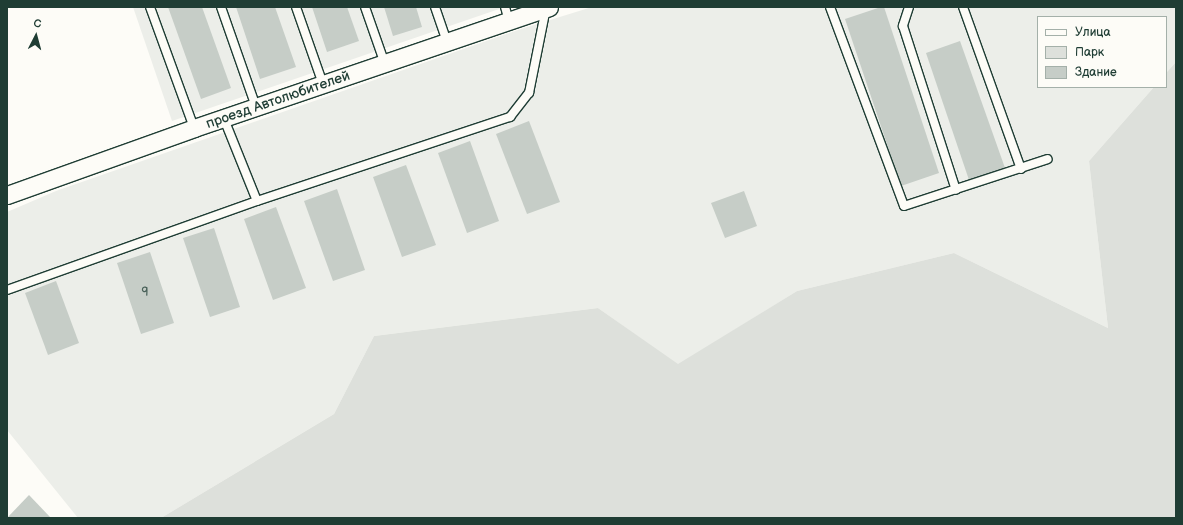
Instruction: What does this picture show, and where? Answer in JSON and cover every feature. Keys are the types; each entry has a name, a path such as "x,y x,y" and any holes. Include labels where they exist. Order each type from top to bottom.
{"street":[{"name":"проезд Автолюбителей","path":"7,195 194,128 447,42 507,14 548,8"}],"lane":[{"path":"150,7 194,128"},
{"path":"221,7 256,107"},
{"path":"296,7 323,84"},
{"path":"365,7 385,64"},
{"path":"435,7 447,42"},
{"path":"830,7 904,206 1022,169 1048,159"},
{"path":"909,7 903,26 956,190"},
{"path":"963,7 1022,169"},
{"path":"7,290 257,201 510,117 529,93 548,8"},
{"path":"224,119 257,201"}],"shaded area":[{"path":"133,7 505,7 172,121"},
{"path":"592,7 1176,7 1176,62 1167,72 1167,16 1037,16 1037,88 1153,88 1089,161 1108,328 954,253 797,291 678,365 598,308 374,336 334,414 161,518 78,518 7,430 7,212 56,191 521,29"}],"green space":[{"path":"1176,62 1176,518 161,518 334,414 374,336 598,308 678,364 797,291 954,253 1108,328 1089,161 1153,88 1167,88 1167,72"}],"building":[{"path":"168,7 202,7 231,88 201,99"},
{"path":"236,7 275,7 296,67 260,79"},
{"path":"312,7 347,7 359,41 327,52"},
{"path":"384,7 416,7 422,27 393,36"},
{"path":"884,7 939,173 901,186 845,19"},
{"path":"960,41 1005,168 969,180 926,53"},
{"path":"529,121 560,202 527,214 496,134"},
{"path":"470,141 499,221 467,233 438,153"},
{"path":"406,165 436,245 402,257 373,177"},
{"path":"337,189 365,270 333,281 304,201"},
{"path":"744,191 757,226 725,238 711,203"},
{"path":"276,207 306,288 273,300 244,219"},
{"path":"214,228 240,307 210,317 183,238"},
{"path":"150,252 174,323 141,334 117,263"},
{"path":"56,281 79,343 48,355 25,293"},
{"path":"29,495 51,518 7,518"}]}
